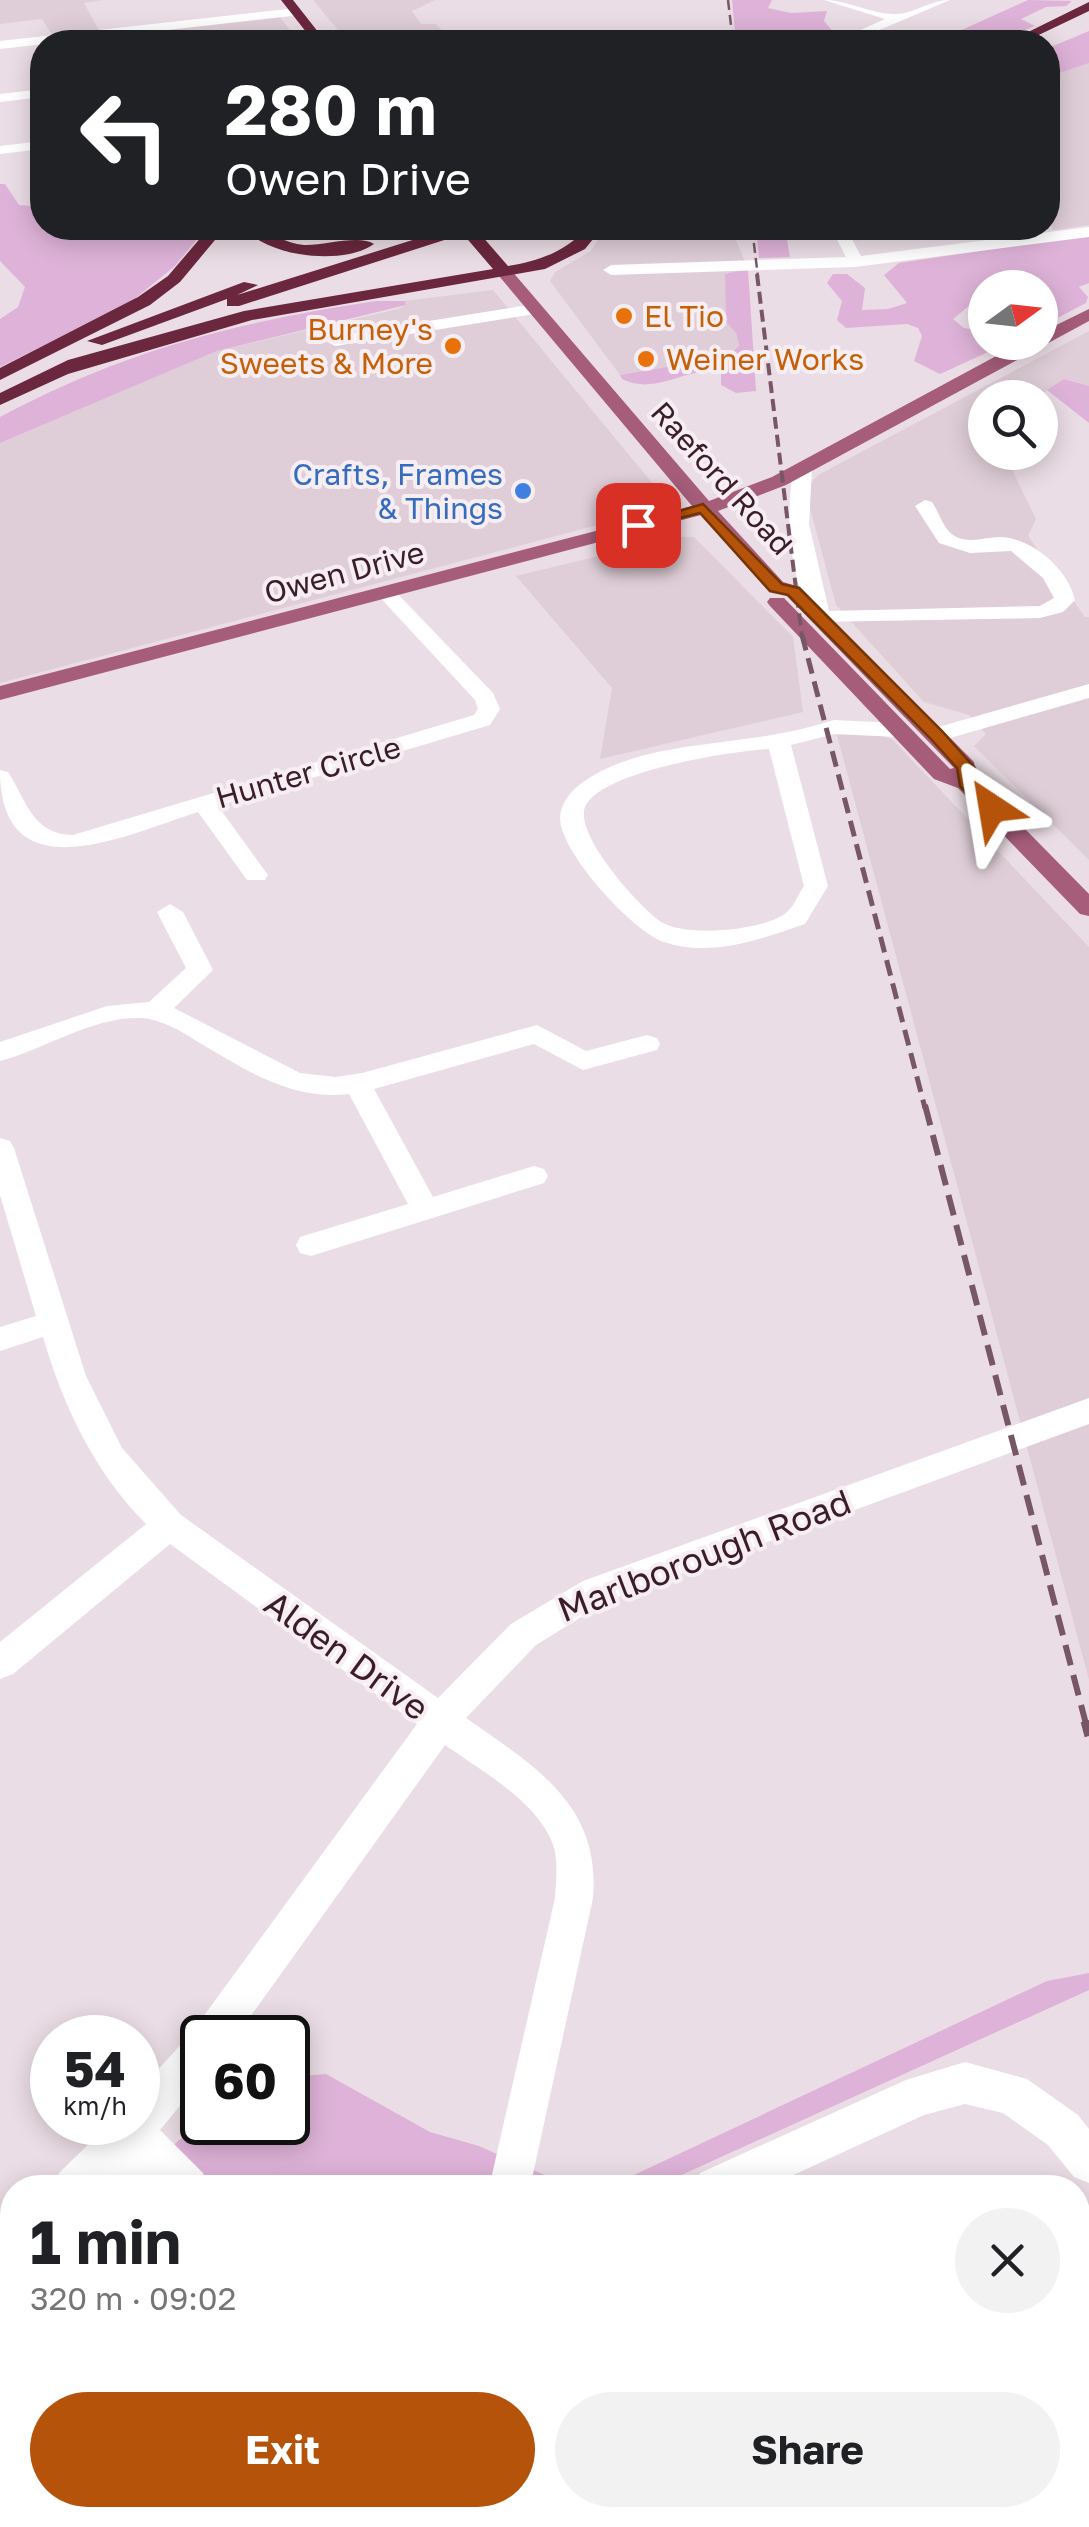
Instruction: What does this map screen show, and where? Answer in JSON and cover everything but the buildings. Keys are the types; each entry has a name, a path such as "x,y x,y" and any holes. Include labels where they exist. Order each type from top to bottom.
{"highway":[{"path":"287,0 310,30"},
{"path":"1040,30 1089,6"},
{"path":"1060,38 1070,33"},
{"path":"0,375 144,301 174,278 206,240"},
{"path":"268,240 317,250 400,240"},
{"path":"0,384 142,322 409,240"},
{"path":"0,400 55,372 202,312 410,240"},
{"name":"Raeford Road","path":"476,240 504,274"},
{"path":"55,372 250,315 504,274 558,259 584,240"}],"main road":[{"name":"Raeford Road","path":"504,274 703,508 776,587 793,592 936,734 966,768 966,782"},
{"name":"Owen Drive","path":"1058,331 1089,314"},
{"name":"Owen Drive","path":"0,694 729,502 803,468 1004,360"},
{"name":"Raeford Road","path":"776,587 771,596 867,699 942,774 966,782 1089,908"}],"street":[{"path":"830,0 898,19"},
{"path":"871,30 944,0"},
{"path":"141,30 296,12"},
{"path":"0,45 30,42"},
{"path":"0,98 30,94"},
{"path":"0,150 30,146"},
{"path":"1060,236 1089,232"},
{"path":"847,240 855,262"},
{"path":"611,270 855,262 1027,240"},
{"path":"335,341 535,309"},
{"path":"803,468 797,490 809,581 821,618 1040,612 1056,608 1065,600 1064,590 1024,547 1006,542 954,542 942,534 924,506"},
{"name":"Hunter Circle","path":"0,778 34,836 51,842 74,842 474,724 487,715 485,698 385,592"},
{"path":"936,734 1089,691"},
{"path":"834,727 856,713 867,699"},
{"path":"778,741 816,886 804,909 796,918 722,939 696,941 655,930 636,915 574,834 573,806 584,791 627,770 748,742 778,741 834,727 898,730"},
{"path":"203,802 256,875"},
{"path":"155,1011 200,970 170,912"},
{"path":"0,1052 121,1012 155,1011 288,1080 324,1087 357,1083 537,1034 583,1060 647,1044"},
{"path":"357,1083 425,1209"},
{"name":"Alden Drive","path":"0,1148 70,1376 94,1429 131,1484 170,1525 509,1770 548,1802 567,1830 576,1863 574,1898 513,2175"},
{"path":"311,1245 534,1176"},
{"path":"0,1338 53,1322"},
{"name":"Marlborough Road","path":"227,2015 441,1723 514,1639 566,1604 1089,1411"},
{"path":"0,1663 170,1525"},
{"path":"160,2097 180,2073"},
{"path":"743,2175 920,2094 965,2083 1012,2094 1063,2130 1089,2162"},
{"path":"87,2175 118,2145"},
{"path":"121,2145 135,2175"},
{"path":"123,2145 168,2175"}],"shaded area":[{"path":"0,0 103,0 84,3 99,30 49,30 42,19 0,24"},
{"path":"313,0 435,0 412,11 421,24 436,24 442,30 338,30"},
{"path":"732,0 772,0 768,8 791,13 827,11 824,21 832,30 735,30"},
{"path":"1028,0 1072,1 1021,19 1035,26 1025,30 962,30"},
{"path":"279,16 290,30 141,30"},
{"path":"1089,31 1089,63 1060,73 1060,43"},
{"path":"1089,63 1089,225 1060,229 1060,73"},
{"path":"0,184 5,184 19,205 30,206 30,240 196,240 175,266 127,305 0,367 0,319 18,307 25,287 0,261"},
{"path":"1089,235 1089,283 1079,287 1088,297 1086,303 1058,318 1058,270 968,270 968,307 953,319 968,329 971,360 940,374 914,361 922,336 918,328 907,324 846,328 837,320 842,301 827,283 833,274 847,274 865,288 862,310 888,309 907,303 884,275 899,263"},
{"path":"598,240 736,240 748,269 726,322 736,333 739,347 727,357 686,367 620,375 550,281 555,272 591,251"},
{"path":"757,240 787,240 790,257 759,258"},
{"path":"748,269 756,391 736,393 721,385 721,371 647,384 622,379 620,375 727,357 739,346 736,333 726,322 725,274"},
{"path":"493,290 667,501 658,509 0,683 0,443 217,351 398,309 406,305 405,301"},
{"path":"376,301 405,301 406,305 217,351 0,443 0,417 137,356 229,329"},
{"path":"1089,331 1089,386 1065,379 1058,384 1058,380 997,380 1034,360 1058,360 1058,347"},
{"path":"1064,379 1089,386 1089,423 1058,399 1058,383"},
{"path":"968,395 968,470 1012,470 1036,519 1028,536 1085,617 1089,617 1089,860 974,746 986,734 969,715 924,702 836,605 805,490 818,475"},
{"path":"677,537 694,537 793,637 803,712 600,759 612,688 516,576"},
{"path":"868,730 893,740 1089,947 1089,1680 837,735"},
{"path":"1089,1973 1089,1990 681,2175 634,2175 1047,1981"},
{"path":"326,2074 430,2132 479,2146 545,2175 140,2175 180,2139 180,2145 310,2145 310,2075"}],"railway":[{"path":"728,0 732,30"},
{"path":"753,240 758,277"},
{"path":"757,274 802,637"},
{"path":"802,635 925,1108"},
{"path":"925,1105 1086,1724"},
{"path":"1085,1721 1089,1736"}],"place":[{"name":"El Tio","path":"624,316"},
{"name":"Burney's Sweets & More","path":"453,346"},
{"name":"Weiner Works","path":"646,359"},
{"name":"Crafts, Frames & Things","path":"523,491"}],"route":[{"path":"638,525 703,508 776,587 793,592 936,734 966,768 966,782 992,808"}]}
